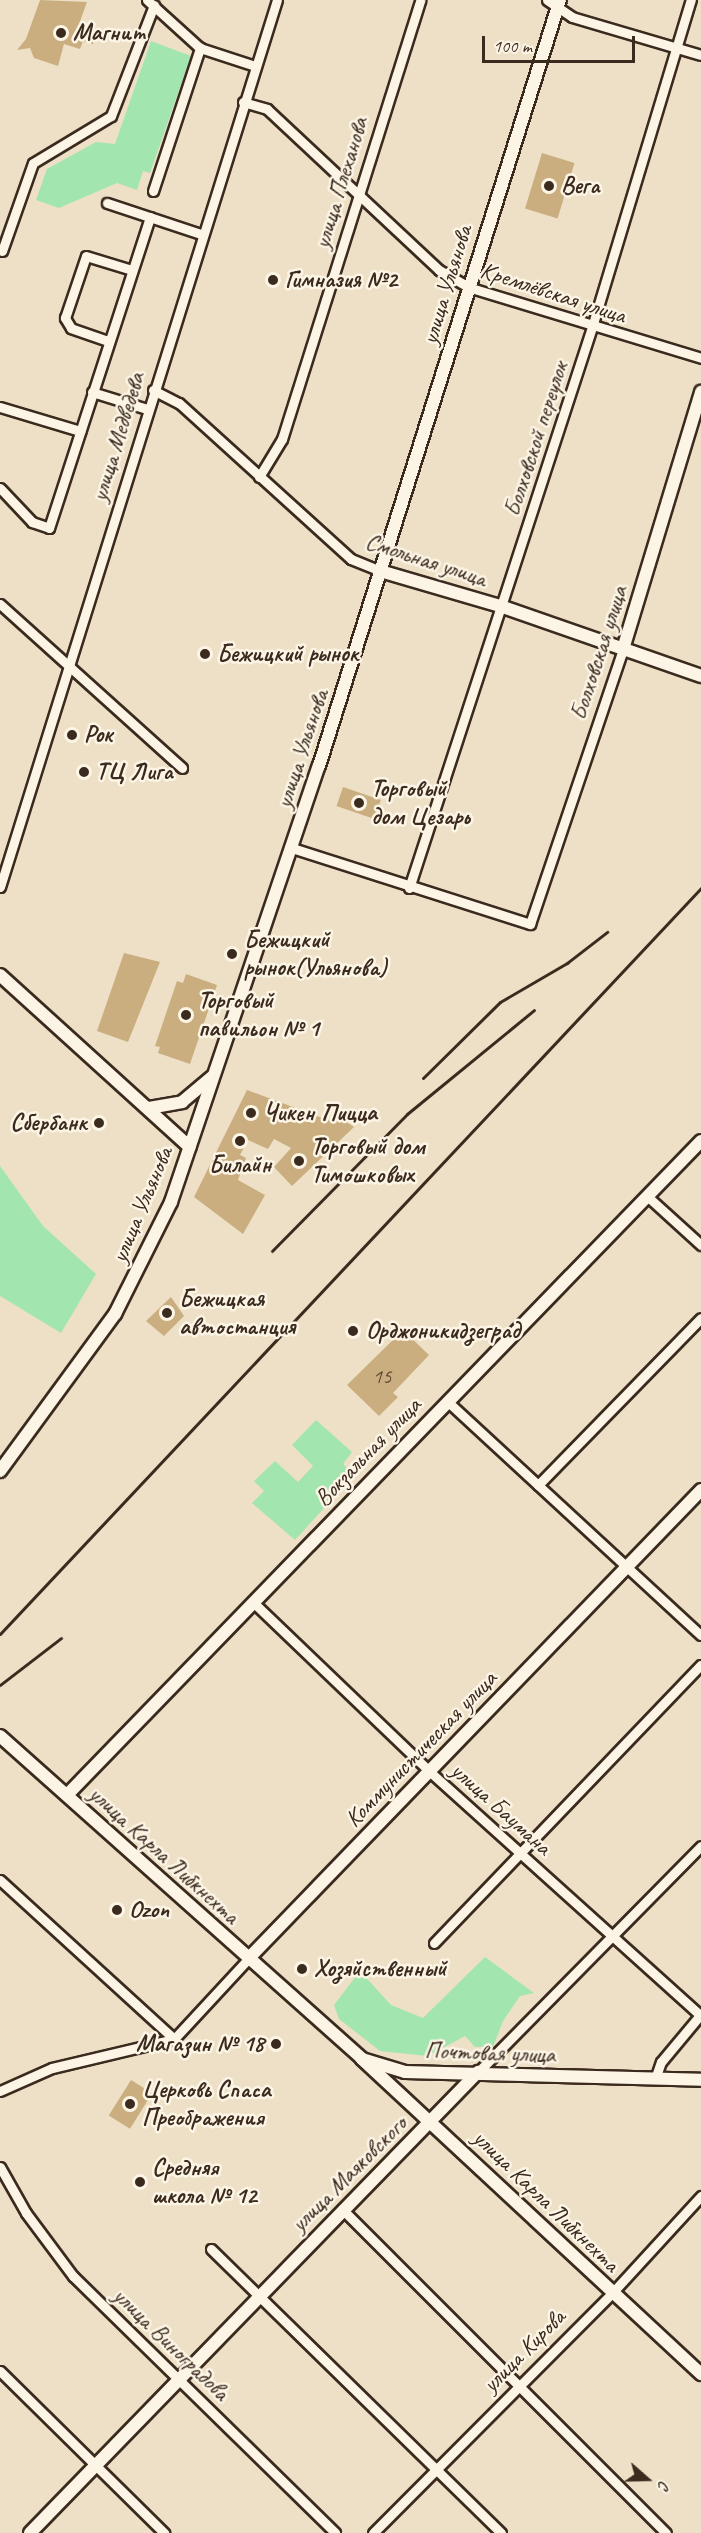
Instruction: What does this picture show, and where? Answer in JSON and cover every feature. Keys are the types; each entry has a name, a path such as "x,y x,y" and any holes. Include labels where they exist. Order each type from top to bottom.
{"main road":[{"name":"улица Ульянова","path":"0,1471 115,1314 152,1246 189,1147 292,848 558,4"},
{"name":"Болховская улица","path":"623,649 701,392"},
{"name":"Смольная улица","path":"380,571 503,607 701,676"},
{"path":"0,975 149,1108 189,1147"},
{"path":"149,1108 182,1102 213,1075"},
{"name":"Вокзальная улица","path":"68,1795 489,1357 701,1141"},
{"name":"Коммунистическая улица","path":"248,1959 701,1490"},
{"name":"улица Карла Либкнехта","path":"0,1736 68,1795 300,2007"},
{"name":"Почтовая улица","path":"300,2007 362,2059 405,2072 478,2072 701,2080"},
{"name":"улица Карла Либкнехта","path":"362,2059 386,2086 432,2122 701,2374"},
{"name":"улица Маяковского","path":"30,2533 258,2295 432,2122 478,2072"}],"street":[{"name":"улица Медведева","path":"0,887 201,234 277,0"},
{"name":"улица Плеханова","path":"259,477 282,439 420,0"},
{"path":"547,0 675,48 701,55"},
{"name":"Болховской переулок","path":"410,888 592,327 691,0"},
{"path":"1,253 33,163 111,116 150,3 201,48 255,66"},
{"path":"153,191 201,48"},
{"name":"Кремлёвская улица","path":"243,102 267,109 357,196 440,270 468,287 592,327 701,358"},
{"path":"107,203 201,234"},
{"path":"0,488 32,522 49,528 150,217"},
{"path":"108,341 71,328 65,318 86,256 132,270"},
{"name":"Смольная улица","path":"153,390 179,403 351,560 380,571"},
{"path":"92,392 147,409"},
{"path":"0,406 80,432"},
{"path":"0,604 182,768"},
{"name":"Болховская улица","path":"410,888 530,924 623,649"},
{"path":"292,848 410,888"},
{"path":"647,1196 701,1245"},
{"path":"538,1485 701,1318"},
{"path":"447,1401 701,1635"},
{"name":"улица Баумана","path":"253,1602 429,1771 523,1854 611,1938 701,2015"},
{"path":"434,1943 523,1854 701,1665"},
{"name":"улица Маяковского","path":"478,2072 701,1846"},
{"path":"0,1880 174,2039"},
{"name":"Коммунистическая улица","path":"174,2039 248,1959"},
{"path":"655,2079 661,2062 701,2015"},
{"path":"0,2091 52,2068 174,2039"},
{"name":"улица Виноградова","path":"0,2167 59,2260 335,2533"},
{"name":"улица Кирова","path":"373,2533 517,2385 612,2293 701,2196"},
{"path":"342,2210 666,2533"},
{"path":"211,2248 501,2533"},
{"path":"0,2372 164,2533"}],"green space":[{"path":"151,41 191,56 150,173 143,171 137,190 117,183 59,208 36,200 47,169 96,142 115,144"},
{"path":"0,1166 43,1226 96,1274 61,1333 0,1296"},
{"path":"316,1420 352,1452 343,1464 354,1475 295,1540 252,1503 264,1491 254,1481 275,1461 298,1482 313,1466 292,1445"},
{"path":"485,1957 534,1993 520,1996 503,2021 493,2047 475,2047 465,2036 428,2056 380,2051 339,2019 334,2005 360,1971 391,2005 423,2018"}],"building":[{"name":"Магнит","path":"40,0 87,2 78,27 97,33 93,44 83,41 80,49 64,44 58,66 34,58 30,48 17,50 26,39"},
{"name":"Вега","path":"542,153 575,163 558,218 525,208"},
{"name":"Торговый дом Цезарь","path":"343,787 381,800 374,819 336,806"},
{"path":"124,953 160,962 128,1042 97,1031"},
{"name":"Торговый павильон № 1","path":"186,974 217,985 190,1064 158,1053 160,1047 155,1046 177,981 183,983"},
{"name":"Торговый дом Тимошковых","path":"247,1090 333,1122 336,1115 354,1127 292,1186 274,1167 291,1148 274,1139 268,1149 248,1140 240,1155 246,1158 238,1180 265,1195 243,1234 194,1197"},
{"name":"Бежицкая автостанция","path":"171,1297 184,1316 164,1336 146,1321"},
{"name":"Орджоникидзеград","path":"403,1330 429,1355 393,1393 398,1397 379,1416 347,1385"},
{"name":"Церковь Спаса Преображения","path":"131,2080 152,2093 130,2129 109,2116"}],"railway":[{"path":"0,1634 701,888"},
{"path":"423,1078 500,1002 567,963 607,932"},
{"path":"272,1251 407,1114 534,1010"},
{"path":"0,1685 61,1638"}],"place":[{"name":"Магнит","path":"61,33"},
{"name":"Вега","path":"549,186"},
{"name":"Гимназия №2","path":"273,280"},
{"name":"Бежицкий рынок","path":"205,654"},
{"name":"Рок","path":"72,735"},
{"name":"ТЦ Лига","path":"84,772"},
{"name":"Торговый дом Цезарь","path":"359,803"},
{"name":"Бежицкий рынок(Ульянова)","path":"232,954"},
{"name":"Торговый павильон № 1","path":"186,1015"},
{"name":"Чикен Пицца","path":"251,1113"},
{"name":"Сбербанк","path":"99,1123"},
{"name":"Билайн","path":"240,1141"},
{"name":"Торговый дом Тимошковых","path":"299,1161"},
{"name":"Бежицкая автостанция","path":"167,1313"},
{"name":"Орджоникидзеград","path":"353,1331"},
{"name":"Ozon","path":"117,1910"},
{"name":"Хозяйственный","path":"302,1969"},
{"name":"Магазин № 18","path":"276,2044"},
{"name":"Церковь Спаса Преображения","path":"130,2104"},
{"name":"Средняя школа № 12","path":"140,2182"}]}
